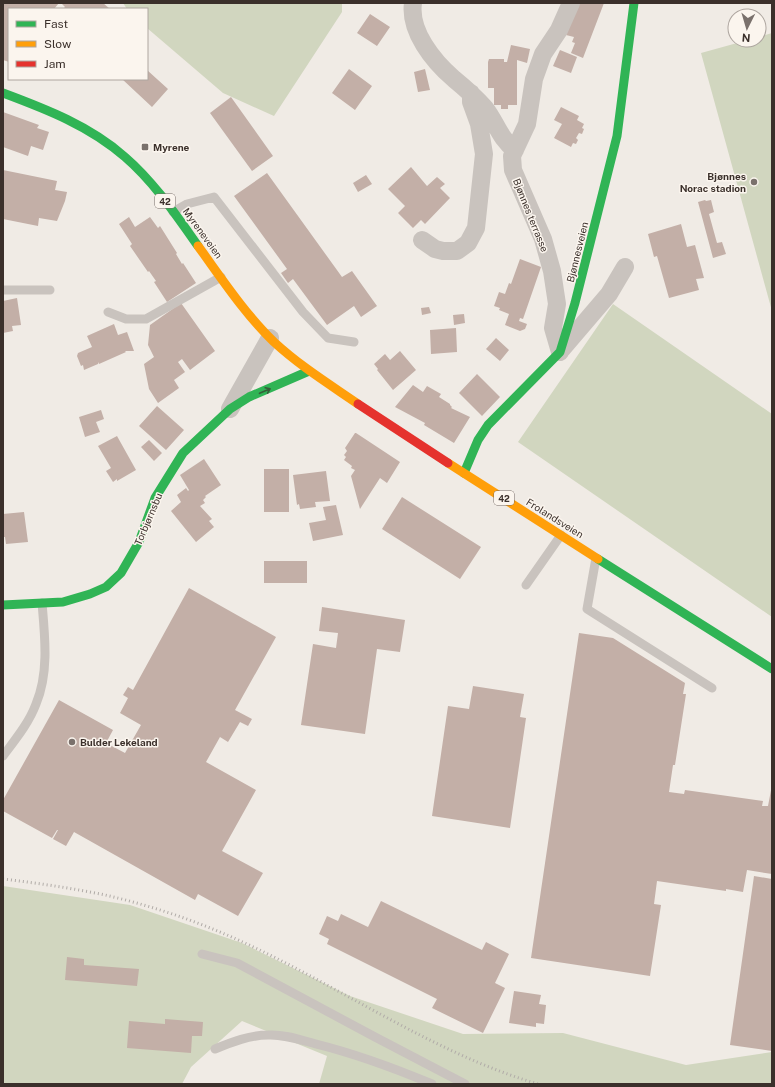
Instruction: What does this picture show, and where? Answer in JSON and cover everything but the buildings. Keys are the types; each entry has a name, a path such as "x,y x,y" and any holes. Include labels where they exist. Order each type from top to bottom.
{"main road":[{"name":"Bjønnesveien","path":"464,473 478,440 488,425 560,352 575,303 617,136 634,3"},
{"name":"Myreneveien","path":"3,93 72,122 106,142 124,155 150,182 245,309 270,338 289,356"},
{"name":"Frolandsveien","path":"289,356 309,372 464,473 770,665"},
{"name":"Torbjørnsbu","path":"3,605 63,602 90,594 106,587 121,573 139,542 155,498 183,453 230,409 249,397 309,372"}],"street":[{"path":"413,3 413,18 420,37 432,56 452,78 471,93 486,109 506,144 515,150"},
{"name":"Bjønnes terrasse","path":"560,352 553,328 557,304 552,271 543,239 513,170 512,156 527,124 534,79 543,54 559,30 571,3"},
{"path":"422,240 435,249 443,251 458,250 468,243 476,228 484,154 479,124 471,102 471,93"},
{"path":"560,352 609,294 625,267"},
{"name":"Torbjørnsbu","path":"230,409 270,338"}],"lane":[{"path":"173,212 187,204 214,197 303,312 328,338 354,342"},
{"path":"108,312 126,319 146,319 221,277"},
{"path":"3,290 50,290"},
{"path":"526,585 561,535"},
{"path":"596,557 587,609 712,688"},
{"path":"3,756 22,731 36,705 45,673 42,603"},
{"path":"202,954 237,963 465,1084"},
{"path":"215,1049 236,1040 268,1035 295,1038 344,1051 384,1064 432,1084"}],"green space":[{"path":"123,3 342,3 342,12 274,116 223,93 148,29 148,8 126,8"},
{"name":"Bjønnes Norac stadion","path":"772,33 772,311 701,53 727,46 727,48 767,48 767,35"},
{"path":"613,304 772,414 772,617 518,442"},
{"path":"3,886 130,905 242,943 350,996 463,1034 563,1033 686,1065 772,1052 772,1084 319,1084 327,1056 242,1021 191,1067 182,1084 3,1084"}],"railway":[{"path":"3,879 105,895 138,903 188,919 274,957 385,1017 460,1055 499,1071 538,1084"}],"traffic: fast":[{"path":"464,473 478,440 488,425 560,352 575,303 617,136 634,3"},
{"path":"3,93 67,119 97,136 111,146 146,177 198,246"},
{"path":"3,605 63,602 90,594 106,587 121,573 139,542 155,498 183,453 230,409 249,397 309,371"},
{"path":"598,559 772,669"}],"traffic: slow":[{"path":"198,246 244,308 274,342 304,367 358,404"},
{"path":"448,463 598,559"}],"traffic: jam":[{"path":"358,404 448,463"}],"place":[{"name":"Myrene","path":"145,147"},
{"name":"Bjønnes Norac stadion","path":"754,182"},
{"name":"Bulder Lekeland","path":"72,742"}]}
